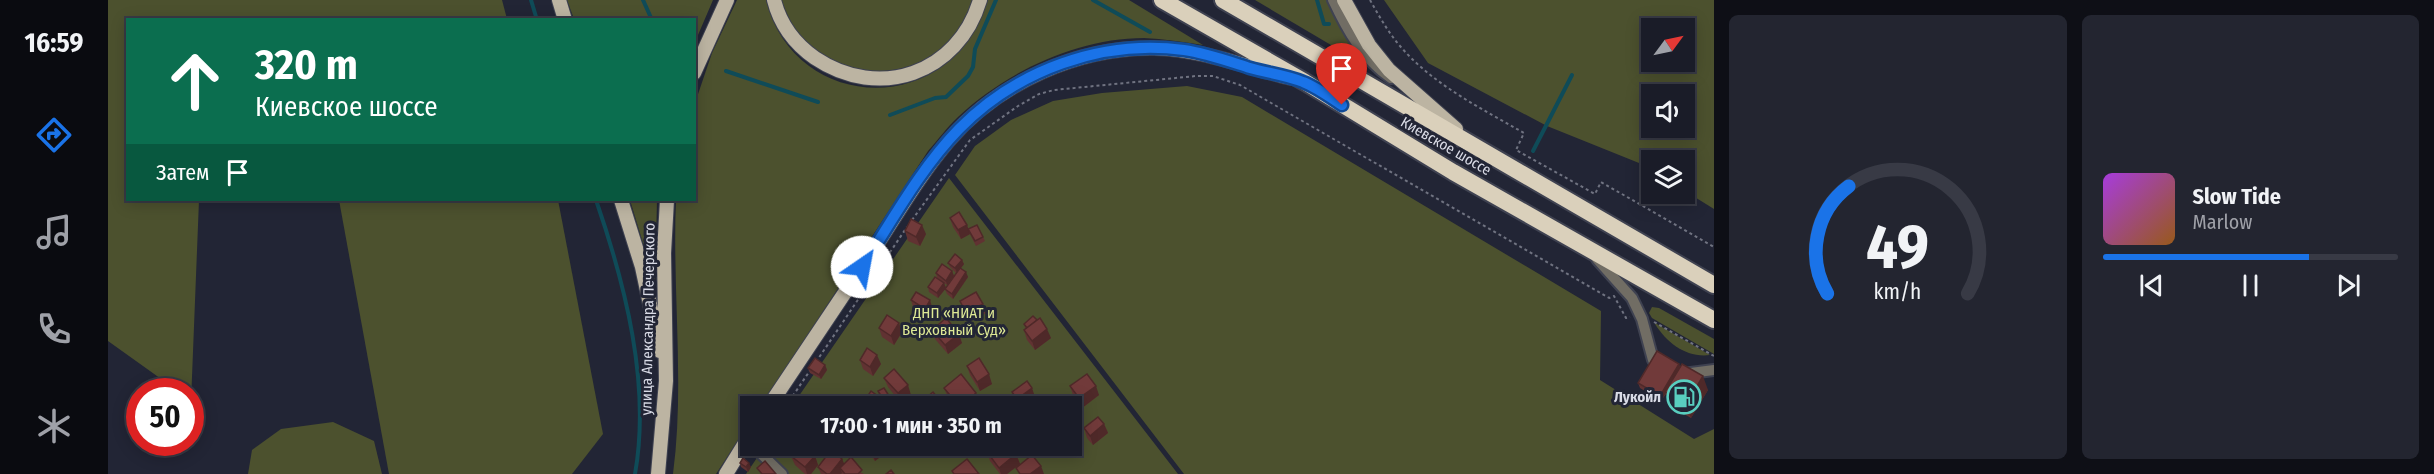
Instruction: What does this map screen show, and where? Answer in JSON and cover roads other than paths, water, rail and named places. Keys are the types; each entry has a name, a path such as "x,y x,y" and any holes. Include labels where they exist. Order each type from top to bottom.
{"highway":[{"name":"Киевское шоссе","path":"1162,0 1305,82 1453,172 1714,320"},
{"name":"Киевское шоссе","path":"1223,0 1714,285"}],"main road":[{"path":"559,0 564,18"},
{"path":"696,69 727,0"},
{"path":"774,0 785,26 805,50 835,70 874,80 910,74 946,54 968,29 980,0"},
{"path":"1344,0 1375,54 1406,88 1472,145"},
{"path":"776,396 914,187 947,142 981,110 1019,84 1052,67 1084,56 1141,48 1197,52 1305,82"},
{"path":"621,201 642,267 666,381"},
{"name":"улица Александра Печерского","path":"658,474 666,381 664,253 667,201"},
{"path":"726,474 741,456"}],"street":[{"path":"1333,0 1368,59 1406,88"},
{"path":"1580,242 1627,291 1640,315 1655,363 1676,375 1714,370"},
{"path":"765,456 782,474"}],"waterway":[{"path":"531,0 536,18"},
{"path":"643,0 651,18"},
{"path":"890,115 935,98 946,97 968,76 973,67 975,49 996,0"},
{"path":"1093,0 1150,32"},
{"path":"1317,0 1324,24 1329,24"},
{"path":"726,71 818,102"},
{"path":"1533,151 1572,75"},
{"path":"596,201 617,266 637,370 640,405 635,474"}],"place":[{"name":"Лукойл","path":"1684,397"}],"park label":[{"name":"ДНП «НИАТ и Верховный Суд»","path":"954,322"}]}
